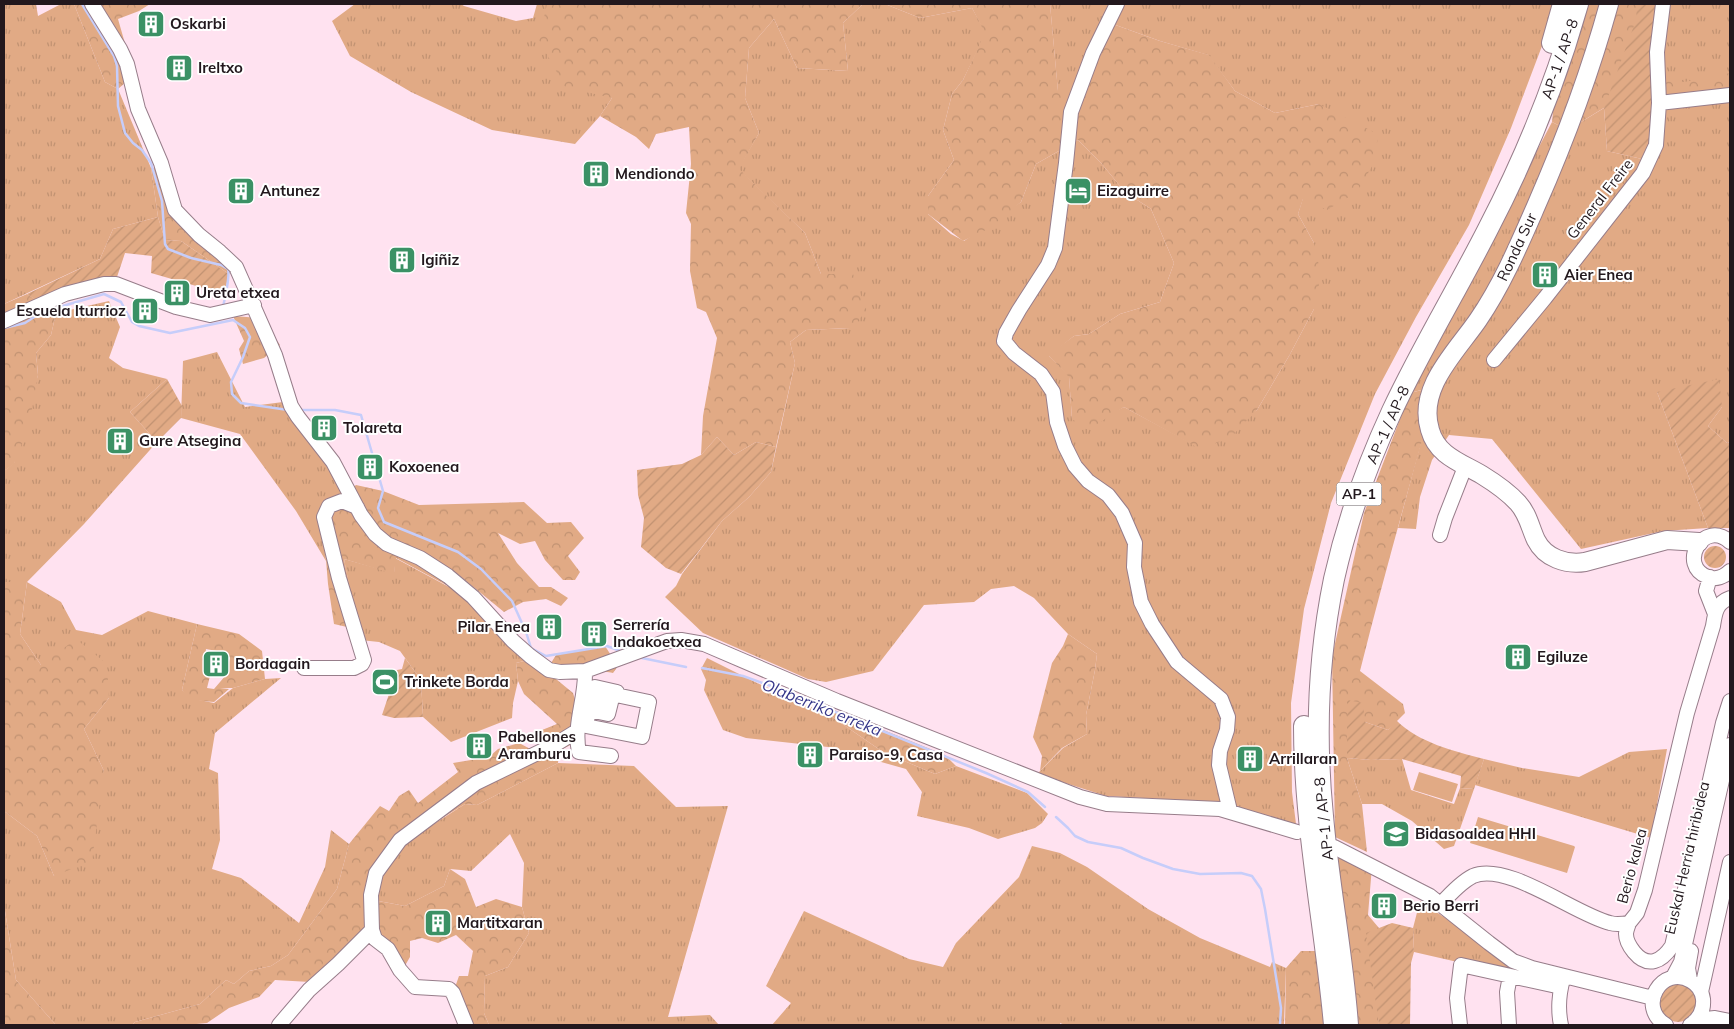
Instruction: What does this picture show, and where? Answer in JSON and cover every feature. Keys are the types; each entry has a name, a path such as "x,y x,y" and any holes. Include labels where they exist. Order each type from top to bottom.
{"highway":[{"name":"AP-1 / AP-8","path":"1334,1025 1309,824 1304,728 1311,636 1322,576 1337,517 1356,459 1392,382 1475,225 1509,153 1539,80 1563,4"},
{"name":"AP-1 / AP-8","path":"1348,1025 1323,818 1318,750 1321,667 1335,578 1350,520 1377,445 1393,408 1488,231 1522,158 1552,84 1578,4"}],"main road":[{"name":"Ronda Sur","path":"1609,4 1588,73 1561,148 1516,253 1483,313 1443,369 1432,391 1427,415 1433,439 1444,452 1491,481 1514,499 1525,513 1538,543 1547,553 1559,560 1572,563 1585,562 1673,540 1697,550"}],"street":[{"path":"92,4 120,48 127,64 138,109 161,163 175,210 199,235 236,267 275,355 294,412 333,462 361,515 375,534 387,544 420,558 448,576 474,597 513,641 549,670 560,672 584,671 667,641 681,640 704,644 846,705 1080,798 1107,804 1185,806 1230,811 1297,832"},
{"path":"1116,4 1093,53 1071,112 1055,248 1048,265 1010,325 1004,336 1004,341 1014,353 1041,374 1054,392 1057,422 1065,446 1075,466 1088,481 1108,495 1122,513 1135,543 1134,567 1141,602 1152,624 1177,662 1221,699 1228,717 1227,730 1220,751 1219,765 1230,811"},
{"name":"General Freire","path":"1494,360 1643,172 1656,145 1659,103 1657,52 1663,4"},
{"path":"1659,103 1730,95"},
{"path":"4,321 65,294 104,284 116,284 176,307 210,314 254,305"},
{"path":"1440,534 1466,467"},
{"path":"304,668 354,668 362,664 364,660 339,578 324,517 329,506 342,501 357,507"},
{"path":"1723,578 1698,570 1697,550 1709,536 1725,538 1730,542"},
{"path":"1715,614 1706,591 1723,578"},
{"path":"1715,614 1722,602 1730,598"},
{"name":"Berio kalea","path":"1441,904 1454,890 1474,876 1492,874 1534,887 1611,924 1629,922 1638,914 1678,750 1715,614"},
{"path":"584,671 585,686 577,731 579,752 611,756"},
{"path":"595,687 617,692 616,696 648,702 642,736 586,726 589,710 608,714 611,702 592,698 595,687"},
{"path":"1629,922 1626,935 1629,946 1639,958 1648,962 1658,961 1666,955 1672,946 1721,732 1730,701"},
{"path":"466,1025 449,989 415,987 400,970 388,949 375,938 372,930 371,895 376,873 400,840 476,783 577,731"},
{"name":"Euskal Herria hiribidea","path":"1673,977 1681,962 1730,745"},
{"name":"Euskal Herria hiribidea","path":"1690,980 1688,964 1730,776"},
{"path":"1334,847 1398,879 1441,904 1513,961 1562,982"},
{"path":"1693,1022 1703,1008 1702,997 1730,862"},
{"path":"279,1025 309,990 372,930"},
{"path":"1460,1025 1457,998 1461,965 1510,976 1562,982 1653,998"},
{"path":"1509,1025 1507,992 1510,976"},
{"path":"1666,1025 1655,1014 1653,998 1654,992 1662,983 1673,977 1690,980 1696,985 1702,997 1717,1011 1730,1014"},
{"path":"1561,1025 1562,982"},
{"path":"1693,1022 1714,1018 1730,1021"}],"green space":[{"path":"4,4 36,4 38,16 61,4 74,4 105,82 118,89 151,168 158,217 113,229 100,259 4,304"},
{"path":"74,4 150,4 139,11 118,19 134,75 118,89 105,82"},
{"path":"355,4 461,4 516,21 533,18 537,4 549,4 612,98 600,116 575,144 492,130 411,92 350,56 332,21"},
{"path":"547,4 863,4 843,23 848,71 797,68 774,19 749,48 745,98 759,133 739,169 805,233 821,274 853,274 867,311 850,328 806,330 790,342 795,363 776,447 756,442 734,455 717,437 701,455 703,416 717,338 706,312 697,308 690,271 691,224 686,213 691,164 689,127 656,134 649,149 636,137 600,116 612,98 565,87 539,40"},
{"path":"863,4 885,4 920,18 972,8 986,33 963,80 952,94 943,130 954,160 928,196 928,214 951,234 964,241 1021,202 1036,164 1078,140 1101,163 1125,192 1151,209 1174,263 1160,302 1120,314 1089,334 1074,336 1049,356 1069,376 1072,419 1114,412 1124,407 1200,448 1257,410 1314,309 1314,243 1298,214 1303,198 1319,104 1275,113 1235,91 1208,55 1160,41 1110,23 1120,4 1554,4 1542,46 1511,128 1469,225 1416,317 1375,394 1331,503 1304,609 1291,703 1292,792 1297,832 1219,802 1106,796 1037,774 1063,748 1087,734 1086,715 1097,654 1068,634 1034,598 1014,586 991,589 974,602 924,605 873,671 826,682 808,679 703,633 665,597 676,586 682,574 722,521 749,497 771,472 795,363 790,342 806,330 850,328 821,274 805,233 738,169 759,133 745,98 749,48 774,19 797,68 848,71 843,23"},
{"path":"885,4 1050,4 1058,91 1075,92 1110,23 1160,41 1209,55 1235,91 1275,113 1319,104 1378,134 1375,161 1357,192 1327,210 1303,199 1298,214 1314,243 1321,275 1314,309 1257,410 1230,438 1200,449 1124,407 1088,430 1072,419 1069,377 1048,355 1074,336 1089,334 1120,314 1160,302 1174,263 1151,209 1125,192 1101,163 1078,140 1036,164 1021,202 990,228 963,241 928,214 928,196 954,160 943,130 952,94 963,80 985,33 972,8 920,18"},
{"path":"1050,4 1113,4 1075,92 1058,92"},
{"path":"1564,4 1638,4 1638,19 1607,106 1568,130 1552,122"},
{"path":"1637,4 1659,4 1654,137 1642,159 1607,151 1604,108 1636,20"},
{"path":"1659,4 1730,4 1730,442 1727,443 1708,426 1722,407 1657,392 1708,528 1663,531 1581,549 1492,439 1449,435 1432,460 1420,497 1416,529 1398,528 1436,386 1410,393 1552,122 1568,130 1604,108 1607,151 1642,159 1654,139"},
{"path":"1730,73 1730,99 1676,110 1663,95 1665,81 1684,82"},
{"path":"165,167 185,221 236,267 229,274 181,241 165,240 158,217 151,168"},
{"path":"158,217 165,240 181,241 229,274 224,294 151,273 152,256 125,253 116,280 40,303 27,294 100,259 113,229"},
{"path":"27,294 56,313 51,335 36,353 38,375 29,426 14,464 4,471 4,304"},
{"path":"109,301 120,327 109,358 123,368 167,379 130,412 157,442 84,524 27,582 4,582 4,471 14,463 38,375 36,353 51,335 56,313"},
{"path":"233,316 261,318 280,345 264,358 243,364 239,349 244,341"},
{"path":"217,352 245,407 283,402 346,493 322,511 326,561 296,511 240,434 181,418 183,361"},
{"path":"167,379 182,406 181,418 157,442 130,412"},
{"path":"1719,379 1722,407 1708,426 1727,443 1730,442 1730,528 1708,528 1657,392"},
{"path":"1437,386 1360,671 1403,704 1405,713 1388,730 1365,722 1347,758 1362,804 1367,852 1335,837 1332,657 1364,513 1410,393"},
{"path":"717,437 734,455 756,442 776,447 771,472 749,497 722,521 681,574 666,568 641,547 644,518 638,495 637,470 682,464 701,455"},
{"path":"356,485 383,491 419,505 524,502 547,523 571,522 584,538 568,556 580,572 575,580 563,580 545,560 535,541 520,544 498,533 517,563 539,587 551,587 568,598 561,606 546,599 523,602 504,612 455,572 450,587 396,558 394,574 344,559 357,621 347,627 334,624 328,584 322,511"},
{"path":"1715,546 1723,549 1726,557 1723,565 1715,568 1707,565 1704,557 1707,549"},
{"path":"395,558 449,587 451,582 502,634 524,661 516,663 518,681 512,718 451,742 423,717 421,680 400,651 379,642 360,640 344,559 394,573"},
{"path":"4,582 27,582 20,634 41,665 76,639 107,664 109,698 84,729 104,771 92,861 54,876 37,836 4,811"},
{"path":"27,582 61,602 76,630 102,635 148,611 197,624 182,690 194,699 214,703 233,688 265,679 281,678 215,733 209,769 218,773 220,840 212,869 241,878 299,923 325,867 331,830 349,844 337,889 288,955 271,966 249,971 234,984 226,980 200,1004 135,1022 132,1025 56,1025 16,980 5,911 4,811 37,836 54,876 104,771 84,729 109,698 41,665 20,634"},
{"path":"197,624 239,634 262,651 265,679 233,688 220,688 229,689 214,702 191,700 182,690","holes":["206,649 227,653 230,658 226,675 214,689 207,688 211,672 205,670 208,658 205,657"]},
{"path":"1068,634 1097,654 1086,715 1087,734 1062,748 1040,771 1042,756 1033,737 1052,663"},
{"path":"605,646 618,666 613,673 602,672 581,678 556,679 573,693 578,709 576,742 559,751 558,763 477,805 465,804 390,850 373,900 405,906 444,886 450,869 465,879 476,907 496,899 522,907 529,933 508,967 485,976 484,1013 489,1025 466,1025 453,993 459,976 468,976 473,951 456,935 438,943 422,938 410,941 410,957 403,969 370,928 310,982 275,980 259,997 229,1008 207,1023 132,1025 135,1022 200,1004 226,980 234,984 249,971 271,966 288,955 337,889 349,844 380,806 389,811 399,796 409,790 418,803 458,772 453,763 489,757 498,749 519,743 536,752 542,730 557,724 524,694 518,681 516,663 524,661 545,673 556,655"},
{"path":"405,658 421,680 423,717 394,718 382,715 397,670 402,669"},
{"path":"707,658 757,683 828,714 883,752 935,774 956,766 1027,793 1048,814 1042,823 1035,828 998,839 969,828 917,816 922,792 906,769 828,747 746,738 723,730 704,690 706,680 701,669"},
{"path":"1347,700 1363,703 1365,722 1388,730 1396,720 1415,735 1437,745 1484,759 1474,789 1460,788 1461,776 1402,759 1371,760 1347,758"},
{"path":"832,709 945,755 956,766 935,774 883,752 828,714"},
{"path":"1667,749 1651,838 1475,785 1484,759 1522,768 1579,777 1629,752"},
{"path":"1347,758 1371,760 1402,759 1411,790 1454,804 1460,788 1474,789 1454,846 1444,849 1412,821 1382,804 1362,804"},
{"path":"558,763 634,766 676,807 728,806 668,1017 710,1015 719,1025 489,1025 484,1013 485,976 508,967 529,933 522,907 524,863 510,834 471,871 450,869 444,886 405,906 373,900 378,875 393,854 423,831 465,804 477,805"},
{"path":"1419,772 1458,784 1452,802 1413,790"},
{"path":"1478,817 1574,846 1567,873 1470,843"},
{"path":"1032,846 1060,853 1087,867 1148,909 1200,938 1270,967 1272,962 1286,968 1284,1025 1065,1025 1060,1023 1060,1025 772,1025 791,1003 766,986 804,911 909,959 943,967 956,943 1019,877"},
{"path":"1331,850 1372,866 1368,915 1379,928 1379,1025 1285,1025 1286,968 1301,951 1326,951"},
{"path":"4,882 5,911 16,980 56,1025 4,1025"},
{"path":"1420,901 1460,928 1514,971 1527,978 1414,952 1413,928"},
{"path":"1392,923 1413,928 1414,952 1411,963 1410,1025 1379,1025 1366,933"},
{"path":"1678,984 1692,989 1697,1003 1692,1017 1678,1022 1664,1017 1659,1003 1664,989"}],"waterway":[{"path":"82,4 114,56 117,66 118,106 125,133 142,150 151,163 162,201 165,244 168,249 191,258 221,265 228,269 228,281 223,306"},
{"name":"Olaberriko erreka","path":"4,328 25,323 42,312 104,294 121,302 132,322 139,326 170,333 233,320 245,328 250,337 231,382 232,394 241,403 288,410"},
{"name":"Olaberriko erreka","path":"299,410 335,410 361,415 383,491 378,508 384,522 458,552 481,569 512,601 531,648 546,656 607,646 623,652"},
{"name":"Olaberriko erreka","path":"637,657 686,667"},
{"name":"Olaberriko erreka","path":"702,668 743,676 774,687 986,773 1028,792 1045,807"},
{"name":"Olaberriko erreka","path":"1056,817 1075,836 1088,842 1121,848 1173,869 1200,874 1241,873 1252,876 1261,889 1265,909 1281,1008 1280,1025"}],"place":[{"name":"Oskarbi","path":"151,24"},
{"name":"Ireltxo","path":"179,68"},
{"name":"Mendiondo","path":"596,174"},
{"name":"Antunez","path":"241,191"},
{"name":"Eizaguirre","path":"1078,191"},
{"name":"Igiñiz","path":"402,260"},
{"name":"Aier Enea","path":"1545,275"},
{"name":"Ureta etxea","path":"177,293"},
{"name":"Escuela Iturrioz","path":"145,311"},
{"name":"Tolareta","path":"324,428"},
{"name":"Gure Atsegina","path":"120,441"},
{"name":"Koxoenea","path":"370,467"},
{"name":"Pilar Enea","path":"549,627"},
{"name":"Serrería Indakoetxea","path":"594,634"},
{"name":"Egiluze","path":"1518,657"},
{"name":"Bordagain","path":"216,664"},
{"name":"Trinkete Borda","path":"385,682"},
{"name":"Pabellones Aramburu","path":"479,746"},
{"name":"Paraiso-9, Casa","path":"810,755"},
{"name":"Arrillaran","path":"1250,759"},
{"name":"Bidasoaldea HHI","path":"1396,834"},
{"name":"Berio Berri","path":"1384,906"},
{"name":"Martitxaran","path":"438,923"}]}
